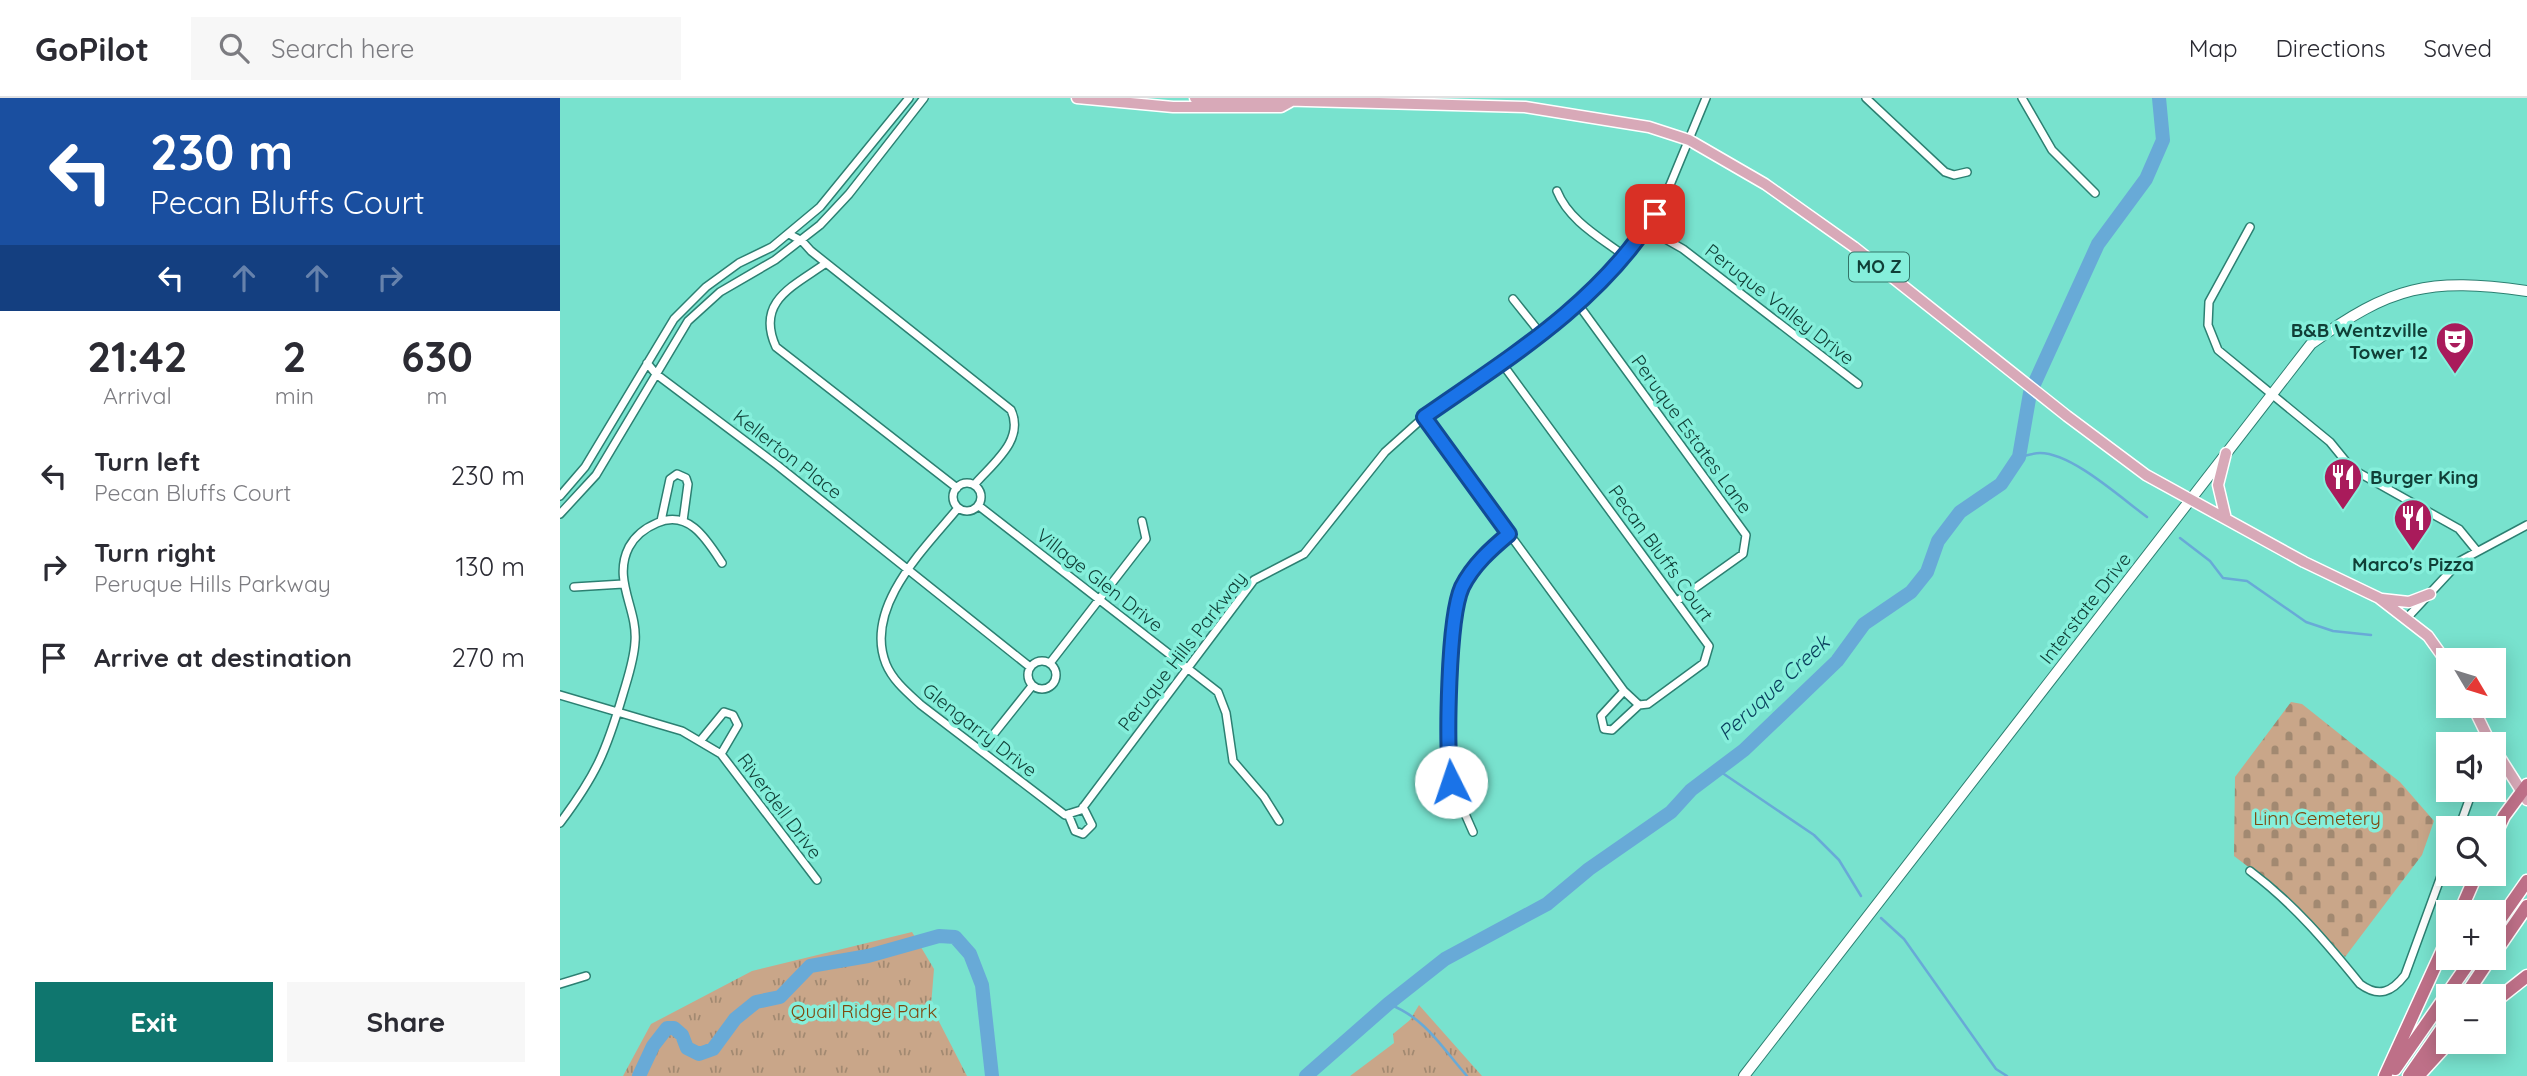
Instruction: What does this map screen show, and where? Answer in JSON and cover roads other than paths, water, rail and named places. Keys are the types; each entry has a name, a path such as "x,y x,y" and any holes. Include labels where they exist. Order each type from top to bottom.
{"highway":[{"path":"2504,816 2525,792"},
{"path":"2506,911 2527,881"},
{"path":"2506,937 2527,906"},
{"path":"2388,1076 2436,966"},
{"path":"2388,1076 2464,970"},
{"path":"2506,993 2527,976"},
{"path":"2409,1076 2436,1037"},
{"path":"2418,1076 2438,1054"}],"main road":[{"name":"MO Z","path":"1077,98 1173,107 1280,107 1290,102"},
{"name":"MO Z","path":"1195,98 1525,107 1649,127 1689,141 1740,168 1801,208 2146,475 2304,562 2379,598 2428,636 2437,648"},
{"name":"Interstate Drive","path":"1744,1076 2311,344 2372,303 2408,290 2474,283 2527,291"},
{"path":"2226,453 2218,485 2226,519"},
{"path":"2379,598 2409,603 2430,594"},
{"path":"2506,766 2525,792"}],"street":[{"path":"560,496 585,467 669,325 706,287 789,234 830,197 909,98"},
{"path":"560,514 596,475 688,321 711,299 802,241 849,194 924,98"},
{"name":"Peruque Hills Parkway","path":"1071,814 1083,807 1254,580 1304,554 1385,452 1424,417 1541,334 1578,304 1626,257 1670,185 1706,98"},
{"path":"1867,98 1945,172 1954,175 1967,172"},
{"path":"2022,98 2052,150 2095,193"},
{"path":"1557,191 1564,207 1572,215 1626,257"},
{"name":"Peruque Valley Drive","path":"1646,228 1683,249 1858,384"},
{"path":"2250,228 2213,292 2208,325 2218,350 2330,442 2352,469 2459,529 2477,551"},
{"path":"789,234 802,241 1011,410 1016,422 1015,435 974,485"},
{"path":"826,263 784,293 772,307 769,333 776,347 957,488"},
{"path":"1513,299 1541,334"},
{"name":"Peruque Estates Lane","path":"1578,304 1746,535 1742,554 1677,601"},
{"name":"Pecan Bluffs Court","path":"1501,362 1709,646 1704,663 1648,704 1639,705 1612,730 1604,729 1601,716 1624,691"},
{"name":"Kellerton Place","path":"647,363 656,374 1030,667"},
{"path":"1424,417 1624,691 1639,705"},
{"path":"661,521 670,479 677,474 686,478 688,485 683,521"},
{"path":"962,484 974,485 982,498 979,506 973,511 958,508 954,494 957,488 962,484"},
{"name":"Village Glen Drive","path":"979,506 1218,692 1226,713 1233,761 1279,821"},
{"name":"Glengarry Drive","path":"958,508 892,596 885,616 882,641 886,663 904,690 921,705 1071,814"},
{"path":"560,823 563,812 588,786 607,748 636,640 623,584 628,549 646,528 661,521 683,521 703,534 722,563"},
{"path":"1050,663 1146,539 1142,521"},
{"path":"2407,618 2460,561 2527,525"},
{"path":"1472,832 1451,782 1448,763 1454,623 1457,600 1467,578 1486,553 1509,534"},
{"path":"574,587 623,584"},
{"path":"1036,662 1050,663 1056,671 1056,680 1050,688 1041,690 1032,686 1028,674 1030,667 1036,662"},
{"path":"982,750 1032,686"},
{"name":"Riverdell Drive","path":"560,695 682,731 721,754 817,880"},
{"path":"701,740 724,712 733,715 738,724 721,754"},
{"path":"1071,814 1075,831 1083,834 1092,825 1083,807"},
{"path":"2250,871 2305,918 2360,984 2368,990 2386,993 2395,988 2405,975 2437,886"},
{"path":"560,984 586,976"}],"waterway":[{"name":"Peruque Creek","path":"1306,1076 1388,1004 1445,959 1547,904 1589,869 1671,812 1691,790 1744,750 1837,661 1864,624 1911,592 1927,572 1938,541 1960,512 2001,484 2019,457 2030,393 2098,244 2146,179 2163,140 2159,98"},
{"path":"2019,457 2040,453 2067,460 2096,478 2147,517"},
{"path":"2180,538 2210,561 2223,578 2247,581 2306,622 2333,631 2371,635"},
{"path":"1718,770 1814,835 1839,860 1861,896"},
{"path":"1881,918 1904,939 1996,1069 2007,1076"},
{"name":"Peruque Creek","path":"639,1076 653,1046 667,1028 674,1028 682,1035 687,1048 699,1054 713,1049 735,1019 756,1002 780,997 810,966 868,956 939,936 955,937 970,954 982,985 992,1076"},
{"path":"1388,1004 1423,1025 1467,1076"}],"place":[{"name":"B&B Wentzville Tower 12","path":"2455,375"},
{"name":"Burger King","path":"2343,511"},
{"name":"Marco's Pizza","path":"2413,552"}],"park label":[{"name":"Linn Cemetery","path":"2317,818"},
{"name":"Quail Ridge Park","path":"864,1011"}]}
